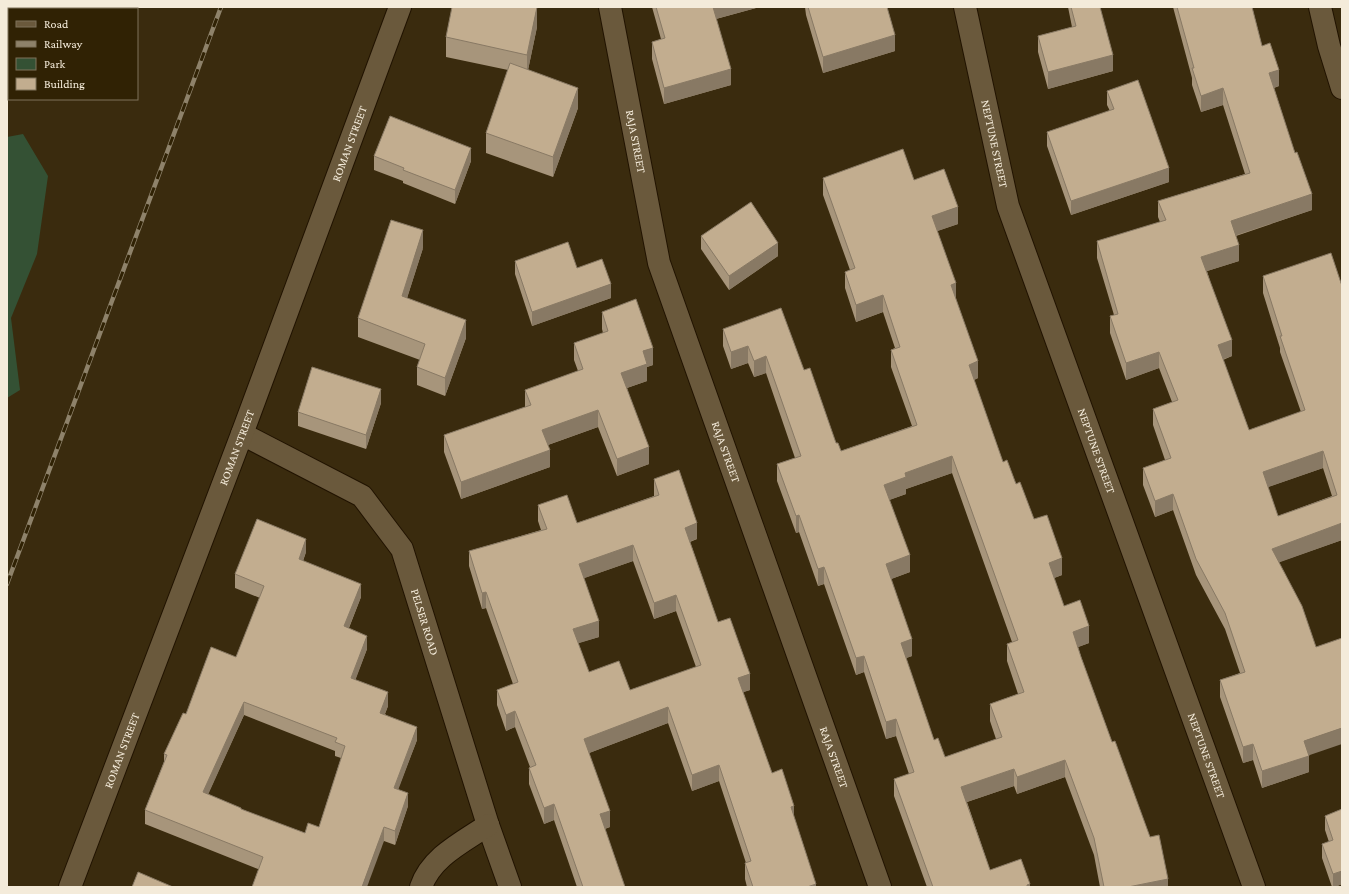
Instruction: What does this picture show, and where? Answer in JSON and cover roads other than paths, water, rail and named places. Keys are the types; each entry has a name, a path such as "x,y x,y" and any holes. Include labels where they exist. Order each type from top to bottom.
{"street":[{"name":"ROMAN STREET","path":"70,887 242,434 400,7"},
{"name":"RAJA STREET","path":"610,7 659,263 880,887"},
{"name":"NEPTUNE STREET","path":"965,7 1008,206 1254,887"},
{"path":"1320,7 1329,46 1342,88"},
{"name":"PELSER ROAD","path":"242,434 362,496 402,549 488,825 510,887"},
{"path":"421,887 424,879 440,858 488,825"}],"railway":[{"path":"7,584 221,7"}]}
